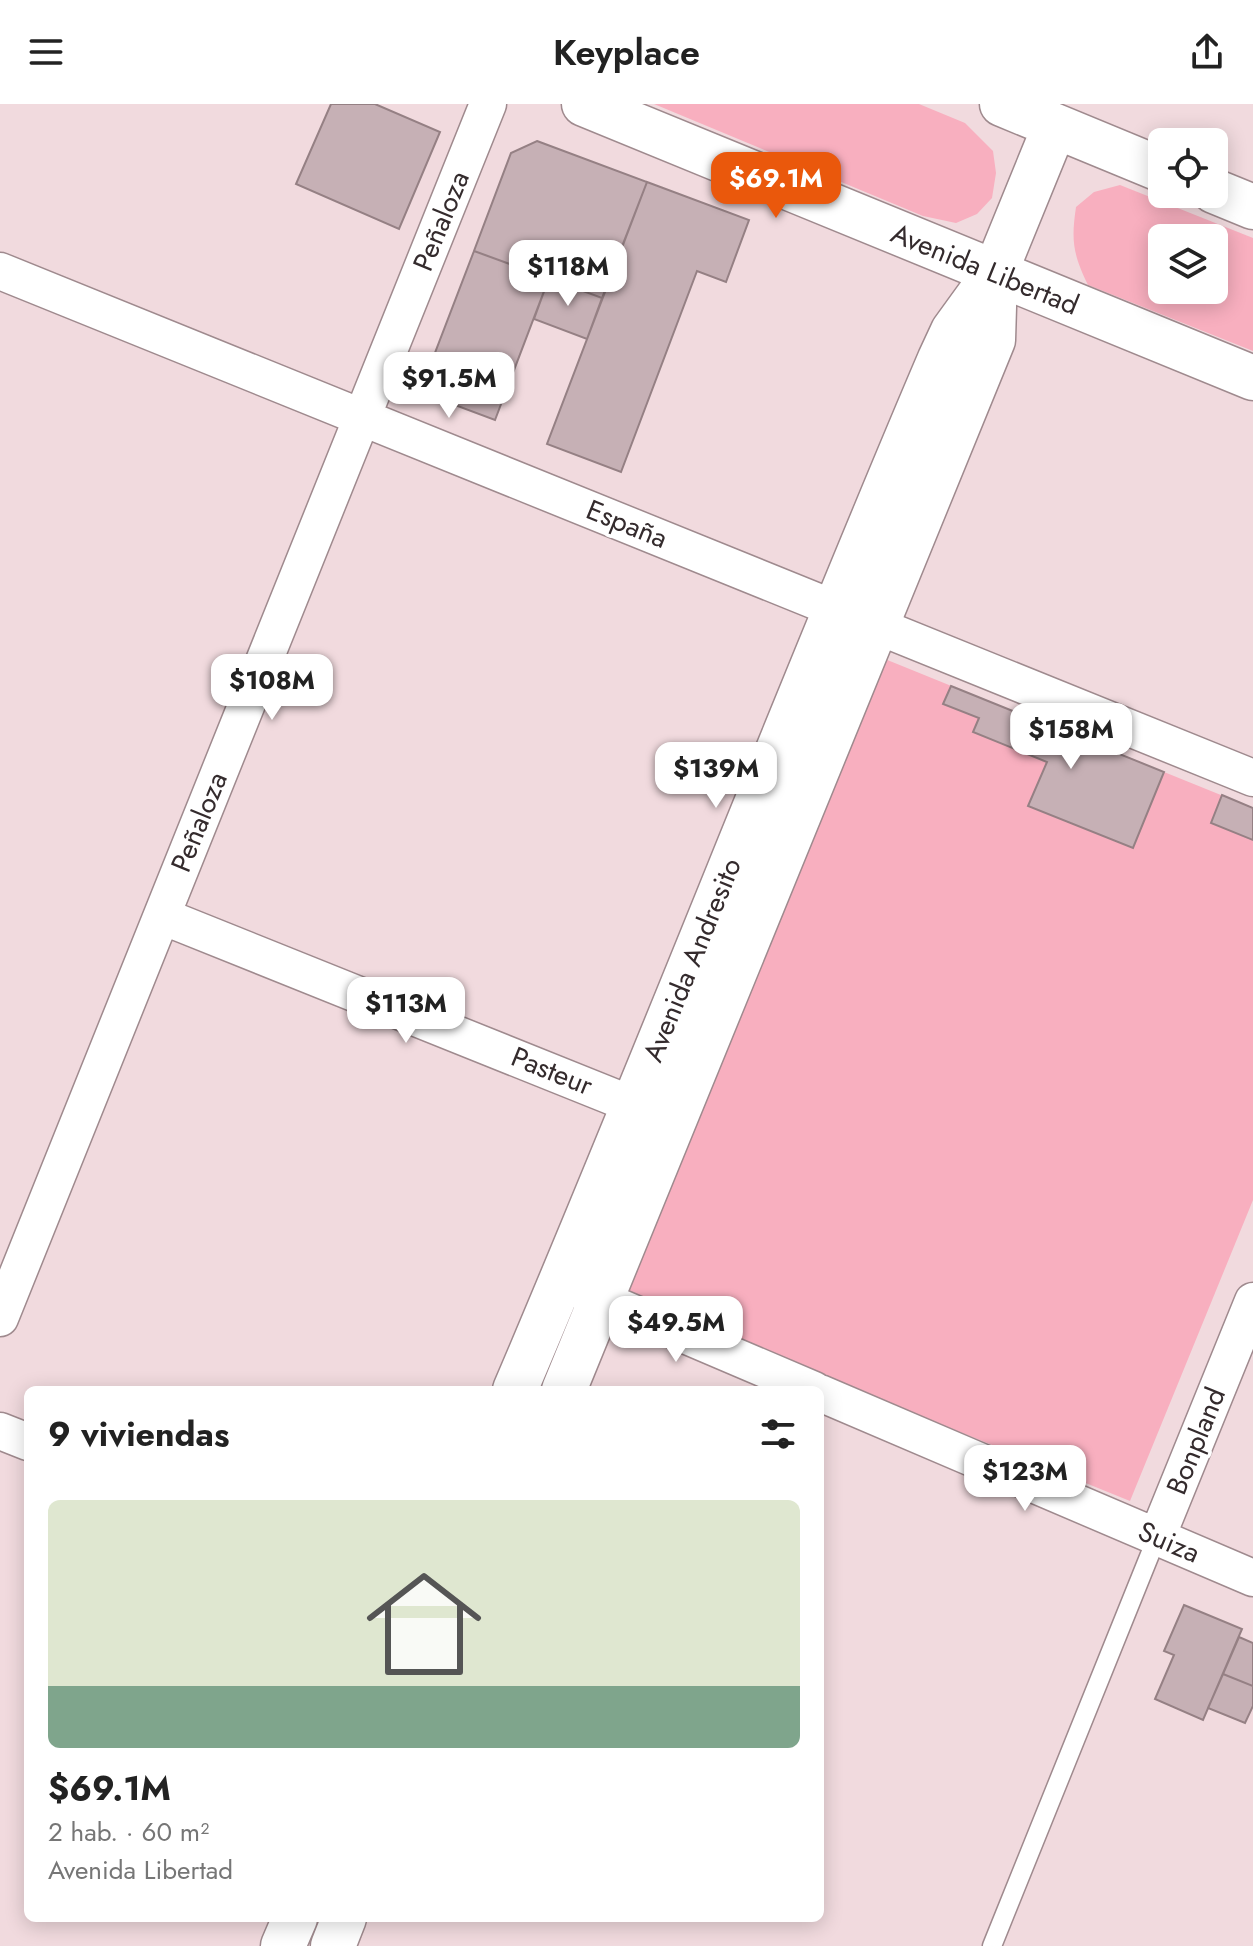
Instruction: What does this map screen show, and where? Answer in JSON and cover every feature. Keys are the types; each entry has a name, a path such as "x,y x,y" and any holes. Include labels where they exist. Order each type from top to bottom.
{"main road":[{"name":"Avenida Libertad","path":"584,104 1253,378"},
{"path":"1002,104 1055,115 1148,163"},
{"name":"Avenida Andresito","path":"517,1386 834,608 953,331 995,273 1055,115"},
{"path":"1228,197 1253,207"},
{"name":"Avenida Andresito","path":"566,1386 993,340 995,273"},
{"path":"283,1946 293,1922"},
{"path":"333,1946 342,1922"}],"street":[{"name":"Peñaloza","path":"0,1318 488,104"},
{"name":"España","path":"0,271 1253,778"},
{"name":"Pasteur","path":"162,916 634,1104 674,1123"},
{"path":"561,1282 805,1386"},
{"name":"Bonpland","path":"1157,1537 1253,1301"},
{"name":"Suiza","path":"824,1395 1253,1578"},
{"path":"0,1431 24,1440"}],"lane":[{"path":"992,1946 1157,1537"}],"shaded area":[{"path":"654,104 919,104 965,123 993,151 996,173 992,198 977,214 956,223 923,216"},
{"path":"1120,185 1148,196 1148,208 1178,208 1218,224 1148,224 1148,304 1228,304 1228,228 1253,238 1253,351 1088,285 1074,247 1076,207 1094,192"},
{"path":"875,655 1253,808 1253,1200 1130,1501 615,1292"}],"building":[{"path":"331,104 375,104 440,132 399,229 296,184"},
{"path":"537,141 647,182 602,298 474,251 511,153"},
{"path":"647,182 749,220 726,282 697,271 621,472 547,444"},
{"path":"474,251 549,278 495,420 420,392"},
{"path":"549,278 602,298 587,339 534,319"},
{"path":"951,686 1164,772 1133,848 1028,806 1047,762 973,732 979,718 943,704"},
{"path":"1222,795 1253,808 1253,840 1211,823"},
{"path":"1184,1605 1242,1629 1203,1720 1155,1699 1174,1655 1164,1651"},
{"path":"1239,1637 1253,1643 1253,1686 1223,1674"},
{"path":"1223,1674 1253,1686 1253,1706 1245,1723 1208,1708"}]}
